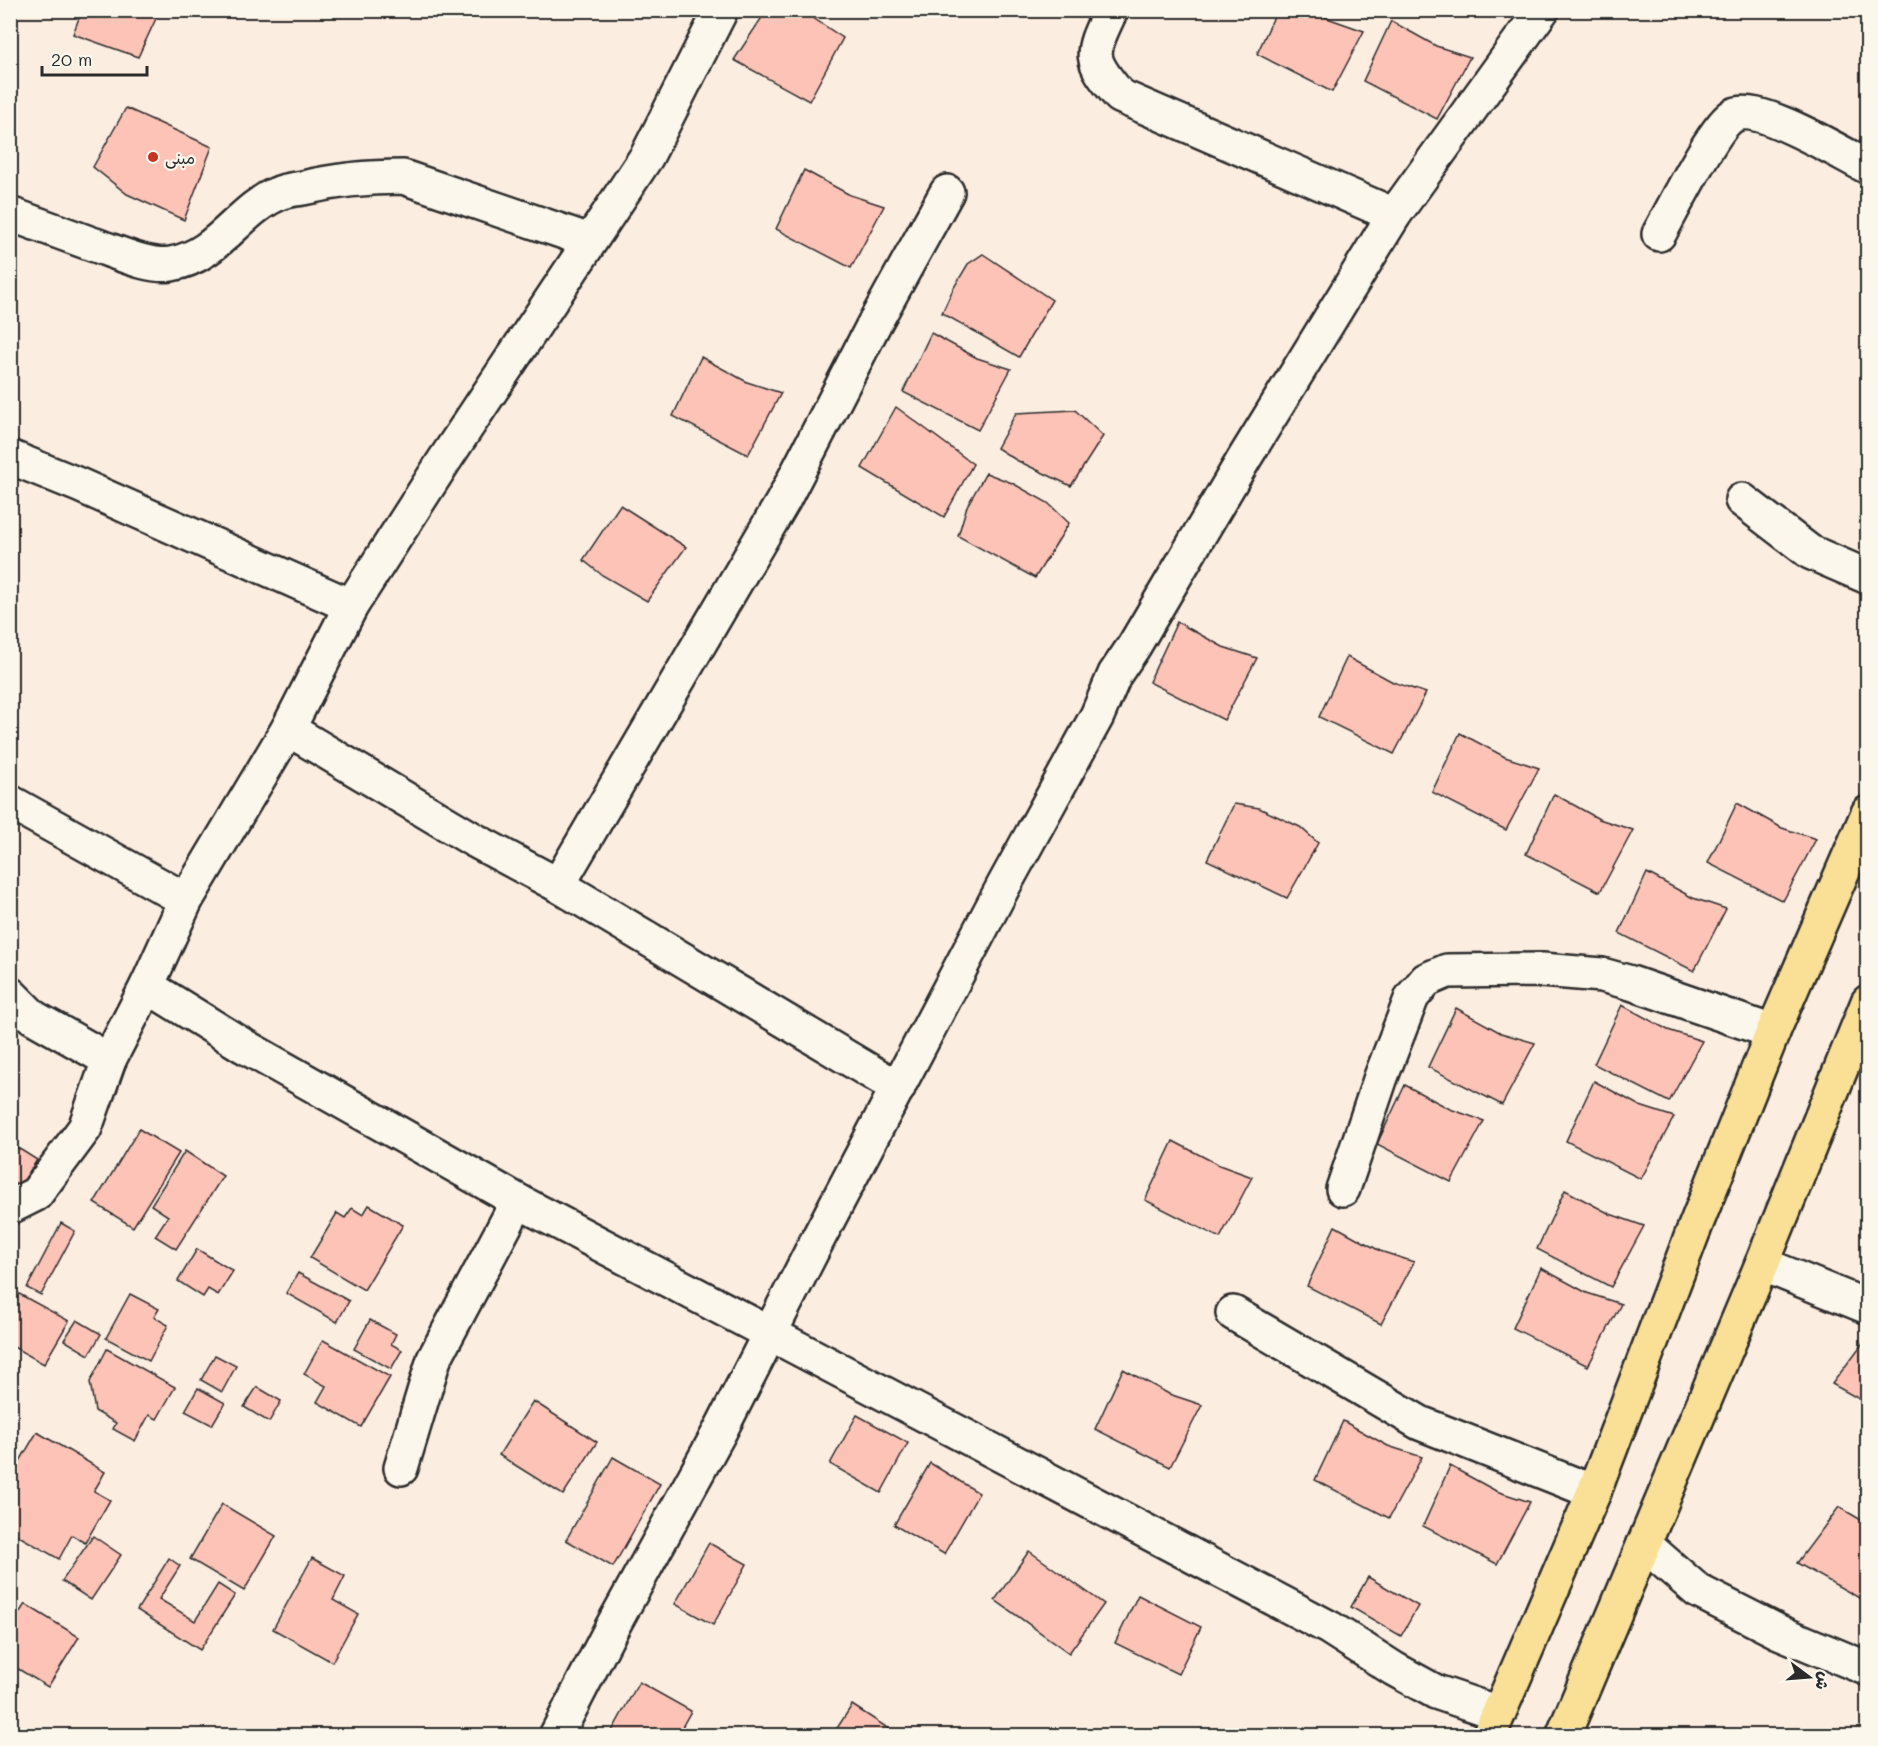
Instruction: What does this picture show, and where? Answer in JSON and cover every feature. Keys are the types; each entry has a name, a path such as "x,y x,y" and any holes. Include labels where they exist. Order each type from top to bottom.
{"main road":[{"path":"1494,1724 1594,1492 1693,1232 1773,1032 1868,813"},
{"path":"1563,1736 1762,1264 1868,1002"}],"street":[{"path":"10,1207 36,1194 85,1128 109,1060 147,986 186,900 288,729 351,606 444,461 647,156 721,10"},
{"path":"1111,10 1098,39 1094,57 1100,73 1120,96 1394,215"},
{"path":"556,1736 610,1630 720,1431 1005,885 1097,716 1115,674 1394,215 1542,10"},
{"path":"1659,234 1716,132 1733,115 1745,112 1776,120 1868,167"},
{"path":"10,214 141,261 170,264 187,259 208,248 254,208 277,193 326,183 373,177 403,177 590,242"},
{"path":"558,885 783,501 873,326 948,192"},
{"path":"10,457 80,485 351,606"},
{"path":"1742,500 1810,552 1868,577"},
{"path":"288,729 474,840 558,885 898,1088"},
{"path":"10,802 186,900"},
{"path":"1343,1189 1381,1077 1412,997 1426,980 1447,971 1542,970 1602,975 1631,982 1773,1032"},
{"path":"147,986 244,1046 518,1201 1330,1628 1394,1669 1494,1724"},
{"path":"10,994 33,1017 109,1060"},
{"path":"401,1468 434,1359 518,1201"},
{"path":"1762,1264 1868,1306"},
{"path":"1233,1313 1420,1423 1594,1492"},
{"path":"1644,1544 1698,1591 1779,1632 1868,1670"}],"building":[{"path":"82,10 160,10 138,57 73,34"},
{"path":"765,10 801,10 843,38 809,101 734,60"},
{"path":"1277,10 1314,10 1330,19 1364,31 1332,92 1257,54"},
{"path":"1391,21 1436,46 1470,57 1437,119 1363,81"},
{"name":"مبنى","path":"126,108 212,147 184,220 127,194 93,167"},
{"path":"804,170 850,195 884,206 851,268 776,229"},
{"path":"983,254 1052,300 1019,357 942,313 968,264"},
{"path":"931,333 977,358 1011,369 978,430 903,392"},
{"path":"701,357 747,382 781,393 748,455 673,416"},
{"path":"896,407 973,464 944,517 862,468"},
{"path":"1075,410 1103,436 1071,486 1016,460 997,448 1016,413"},
{"path":"986,473 1012,483 1048,503 1069,523 1035,578 958,536 967,506"},
{"path":"620,505 686,547 647,601 602,575 583,560"},
{"path":"1177,622 1223,647 1257,658 1224,720 1149,682"},
{"path":"1347,657 1393,682 1426,693 1394,754 1319,717"},
{"path":"1460,733 1505,757 1539,768 1506,830 1432,792"},
{"path":"1554,794 1599,819 1633,830 1600,892 1526,854"},
{"path":"1737,803 1782,828 1816,839 1783,901 1708,863"},
{"path":"1234,804 1259,808 1300,827 1318,843 1287,898 1207,860"},
{"path":"1647,873 1693,898 1726,909 1694,971 1619,933"},
{"path":"1622,1005 1668,1030 1702,1041 1669,1102 1594,1064"},
{"path":"1456,1008 1501,1033 1535,1043 1502,1105 1428,1067"},
{"path":"1594,1081 1640,1106 1674,1117 1641,1179 1566,1141"},
{"path":"1405,1085 1450,1109 1484,1121 1451,1182 1377,1144"},
{"path":"139,1129 179,1153 133,1227 94,1203"},
{"path":"1173,1141 1219,1165 1252,1177 1220,1238 1145,1200"},
{"path":"10,1143 37,1160 19,1188 10,1183"},
{"path":"185,1151 223,1176 176,1249 155,1236 168,1216 151,1205"},
{"path":"1565,1190 1610,1214 1644,1226 1611,1287 1537,1249"},
{"path":"1868,1193 1868,1209 1860,1204"},
{"path":"369,1205 403,1225 364,1290 310,1258 337,1213 345,1218 352,1208 363,1215"},
{"path":"61,1223 75,1231 41,1295 27,1288"},
{"path":"1335,1226 1380,1251 1414,1262 1381,1324 1307,1286"},
{"path":"197,1249 233,1271 218,1295 208,1289 203,1297 178,1281"},
{"path":"1541,1268 1587,1293 1621,1304 1588,1366 1513,1328"},
{"path":"298,1273 349,1301 337,1322 286,1293"},
{"path":"10,1289 69,1321 44,1364 10,1345"},
{"path":"130,1294 159,1309 154,1317 168,1325 149,1361 106,1338"},
{"path":"77,1320 101,1334 89,1355 64,1340"},
{"path":"370,1320 396,1334 391,1344 402,1350 391,1369 354,1349"},
{"path":"1868,1336 1868,1404 1832,1384"},
{"path":"323,1340 390,1377 361,1427 317,1402 326,1386 304,1374"},
{"path":"107,1349 175,1387 157,1419 149,1415 135,1441 113,1429 116,1423 95,1411 90,1382"},
{"path":"215,1355 236,1366 222,1392 201,1380"},
{"path":"1123,1369 1169,1394 1202,1405 1170,1467 1095,1429"},
{"path":"257,1387 281,1401 269,1422 244,1407"},
{"path":"198,1388 225,1403 212,1425 185,1411"},
{"path":"533,1401 597,1442 563,1495 499,1455"},
{"path":"857,1415 908,1443 881,1493 830,1464"},
{"path":"1343,1421 1388,1446 1422,1457 1389,1518 1315,1480"},
{"path":"37,1432 105,1472 94,1491 110,1500 85,1543 72,1535 59,1559 10,1531 10,1517 13,1513 10,1512 10,1478"},
{"path":"613,1457 660,1484 613,1567 566,1540"},
{"path":"930,1463 979,1493 944,1554 894,1525"},
{"path":"1450,1466 1496,1491 1530,1502 1497,1564 1423,1526"},
{"path":"222,1504 276,1536 244,1591 190,1559"},
{"path":"1839,1507 1868,1524 1868,1585 1861,1599 1797,1563"},
{"path":"93,1536 121,1555 91,1600 62,1581"},
{"path":"709,1543 747,1564 713,1625 675,1604"},
{"path":"1029,1551 1104,1604 1069,1653 995,1600"},
{"path":"169,1558 180,1566 159,1599 195,1621 218,1584 235,1595 200,1650 137,1610"},
{"path":"312,1558 345,1576 333,1600 358,1614 332,1662 273,1629"},
{"path":"1368,1577 1418,1606 1401,1636 1351,1607"},
{"path":"1138,1595 1201,1627 1178,1674 1115,1643"},
{"path":"25,1604 79,1637 48,1687 10,1664 10,1627"},
{"path":"639,1682 691,1711 677,1736 616,1736 611,1733"},
{"path":"852,1705 900,1736 832,1736"}],"place":[{"name":"مبنى","path":"153,157"}]}
